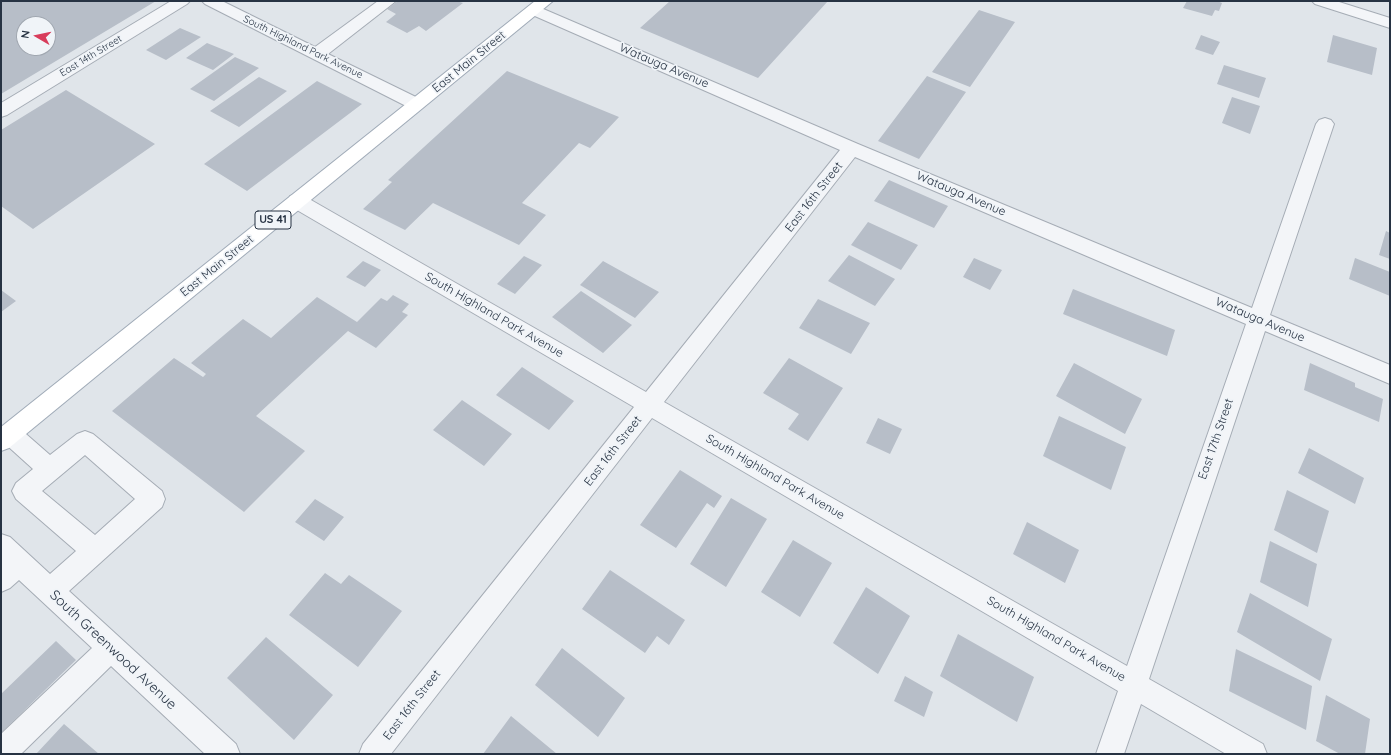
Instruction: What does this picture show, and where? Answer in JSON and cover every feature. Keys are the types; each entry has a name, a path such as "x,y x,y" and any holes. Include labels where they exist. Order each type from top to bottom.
{"main road":[{"name":"East Main Street","path":"5,437 539,5"}],"street":[{"name":"East 14th Street","path":"1,111 182,1"},
{"name":"South Highland Park Avenue","path":"210,1 416,104"},
{"path":"317,54 388,1"},
{"path":"1320,1 1365,8 1390,23"},
{"name":"Watauga Avenue","path":"539,5 852,148 1258,318 1390,375"},
{"name":"East 17th Street","path":"1110,754 1132,684 1325,124"},
{"name":"East 16th Street","path":"373,754 852,148"},
{"name":"South Highland Park Avenue","path":"297,201 1253,754"},
{"path":"5,437 50,470"},
{"path":"50,591 95,551 152,499 85,441 24,491 95,551"},
{"name":"South Greenwood Avenue","path":"7,563 50,591 226,754"},
{"path":"1,754 111,648"}],"building":[{"path":"1,1 156,1 1,94"},
{"path":"398,1 456,1 463,3 426,31 419,26 407,33 386,22 396,14 387,9"},
{"path":"670,1 828,1 758,78 640,28"},
{"path":"1187,1 1217,1 1222,3 1219,11 1215,10 1212,16 1183,8"},
{"path":"979,10 1015,22 970,87 932,72"},
{"path":"180,28 201,37 166,60 146,50"},
{"path":"1201,35 1220,42 1213,55 1195,49"},
{"path":"1333,35 1377,48 1372,75 1327,62"},
{"path":"207,43 234,54 213,70 186,58"},
{"path":"235,57 259,68 214,101 190,89"},
{"path":"1224,65 1266,78 1259,98 1217,84"},
{"path":"507,71 619,117 590,148 579,143 522,203 546,215 519,245 433,203 405,230 363,209 392,182 388,180"},
{"path":"927,76 966,92 919,159 878,141"},
{"path":"259,77 287,91 239,127 210,111"},
{"path":"317,81 362,104 247,191 204,164"},
{"path":"66,90 155,144 33,229 1,206 1,130"},
{"path":"1232,97 1260,106 1250,134 1222,123"},
{"path":"889,180 948,206 934,228 874,201"},
{"path":"868,222 918,245 901,270 851,245"},
{"path":"1386,231 1390,233 1390,259 1379,255"},
{"path":"849,255 895,279 875,306 828,281"},
{"path":"524,256 542,265 515,294 497,284"},
{"path":"974,258 1002,270 990,290 963,277"},
{"path":"1355,258 1390,272 1390,296 1349,279"},
{"path":"363,261 381,270 365,287 346,277"},
{"path":"603,261 659,292 635,318 580,285"},
{"path":"1073,289 1175,330 1167,356 1063,314"},
{"path":"1,290 16,301 1,312"},
{"path":"581,291 632,325 603,353 552,317"},
{"path":"393,295 409,304 402,312 408,315 376,348 348,331 256,416 305,451 244,512 112,411 174,358 203,377 206,374 191,363 243,319 271,338 317,297 357,322 381,298 387,301"},
{"path":"818,299 870,323 851,354 799,328"},
{"path":"789,358 843,388 808,441 788,429 799,414 763,393"},
{"path":"1074,363 1142,399 1125,434 1056,396"},
{"path":"1310,363 1355,383 1355,387 1383,399 1379,422 1304,390"},
{"path":"522,367 574,401 549,430 496,395"},
{"path":"462,400 512,434 484,466 433,430"},
{"path":"1059,416 1126,447 1111,490 1043,456"},
{"path":"878,418 902,429 890,454 866,443"},
{"path":"1309,448 1364,478 1355,504 1298,473"},
{"path":"680,470 722,496 714,508 707,503 676,548 640,525"},
{"path":"1287,490 1329,511 1317,553 1274,530"},
{"path":"731,498 767,519 726,587 690,564"},
{"path":"315,499 344,517 324,541 295,522"},
{"path":"1027,522 1079,550 1065,583 1013,554"},
{"path":"793,540 832,563 800,617 761,592"},
{"path":"1270,541 1317,564 1308,607 1260,582"},
{"path":"610,570 685,620 669,645 657,636 645,653 582,609"},
{"path":"325,573 341,584 349,575 402,611 358,667 289,615"},
{"path":"866,587 910,616 878,674 833,643"},
{"path":"1250,593 1332,639 1320,681 1237,632"},
{"path":"958,634 1034,677 1017,722 940,676"},
{"path":"266,637 333,695 294,740 227,678"},
{"path":"56,641 76,660 1,733 1,694"},
{"path":"562,648 625,698 598,737 535,685"},
{"path":"1236,649 1312,686 1306,730 1229,691"},
{"path":"905,676 933,692 924,717 894,701"},
{"path":"1326,695 1370,719 1365,754 1340,754 1316,741"},
{"path":"511,716 557,754 483,754"},
{"path":"64,724 99,754 36,754"}]}
